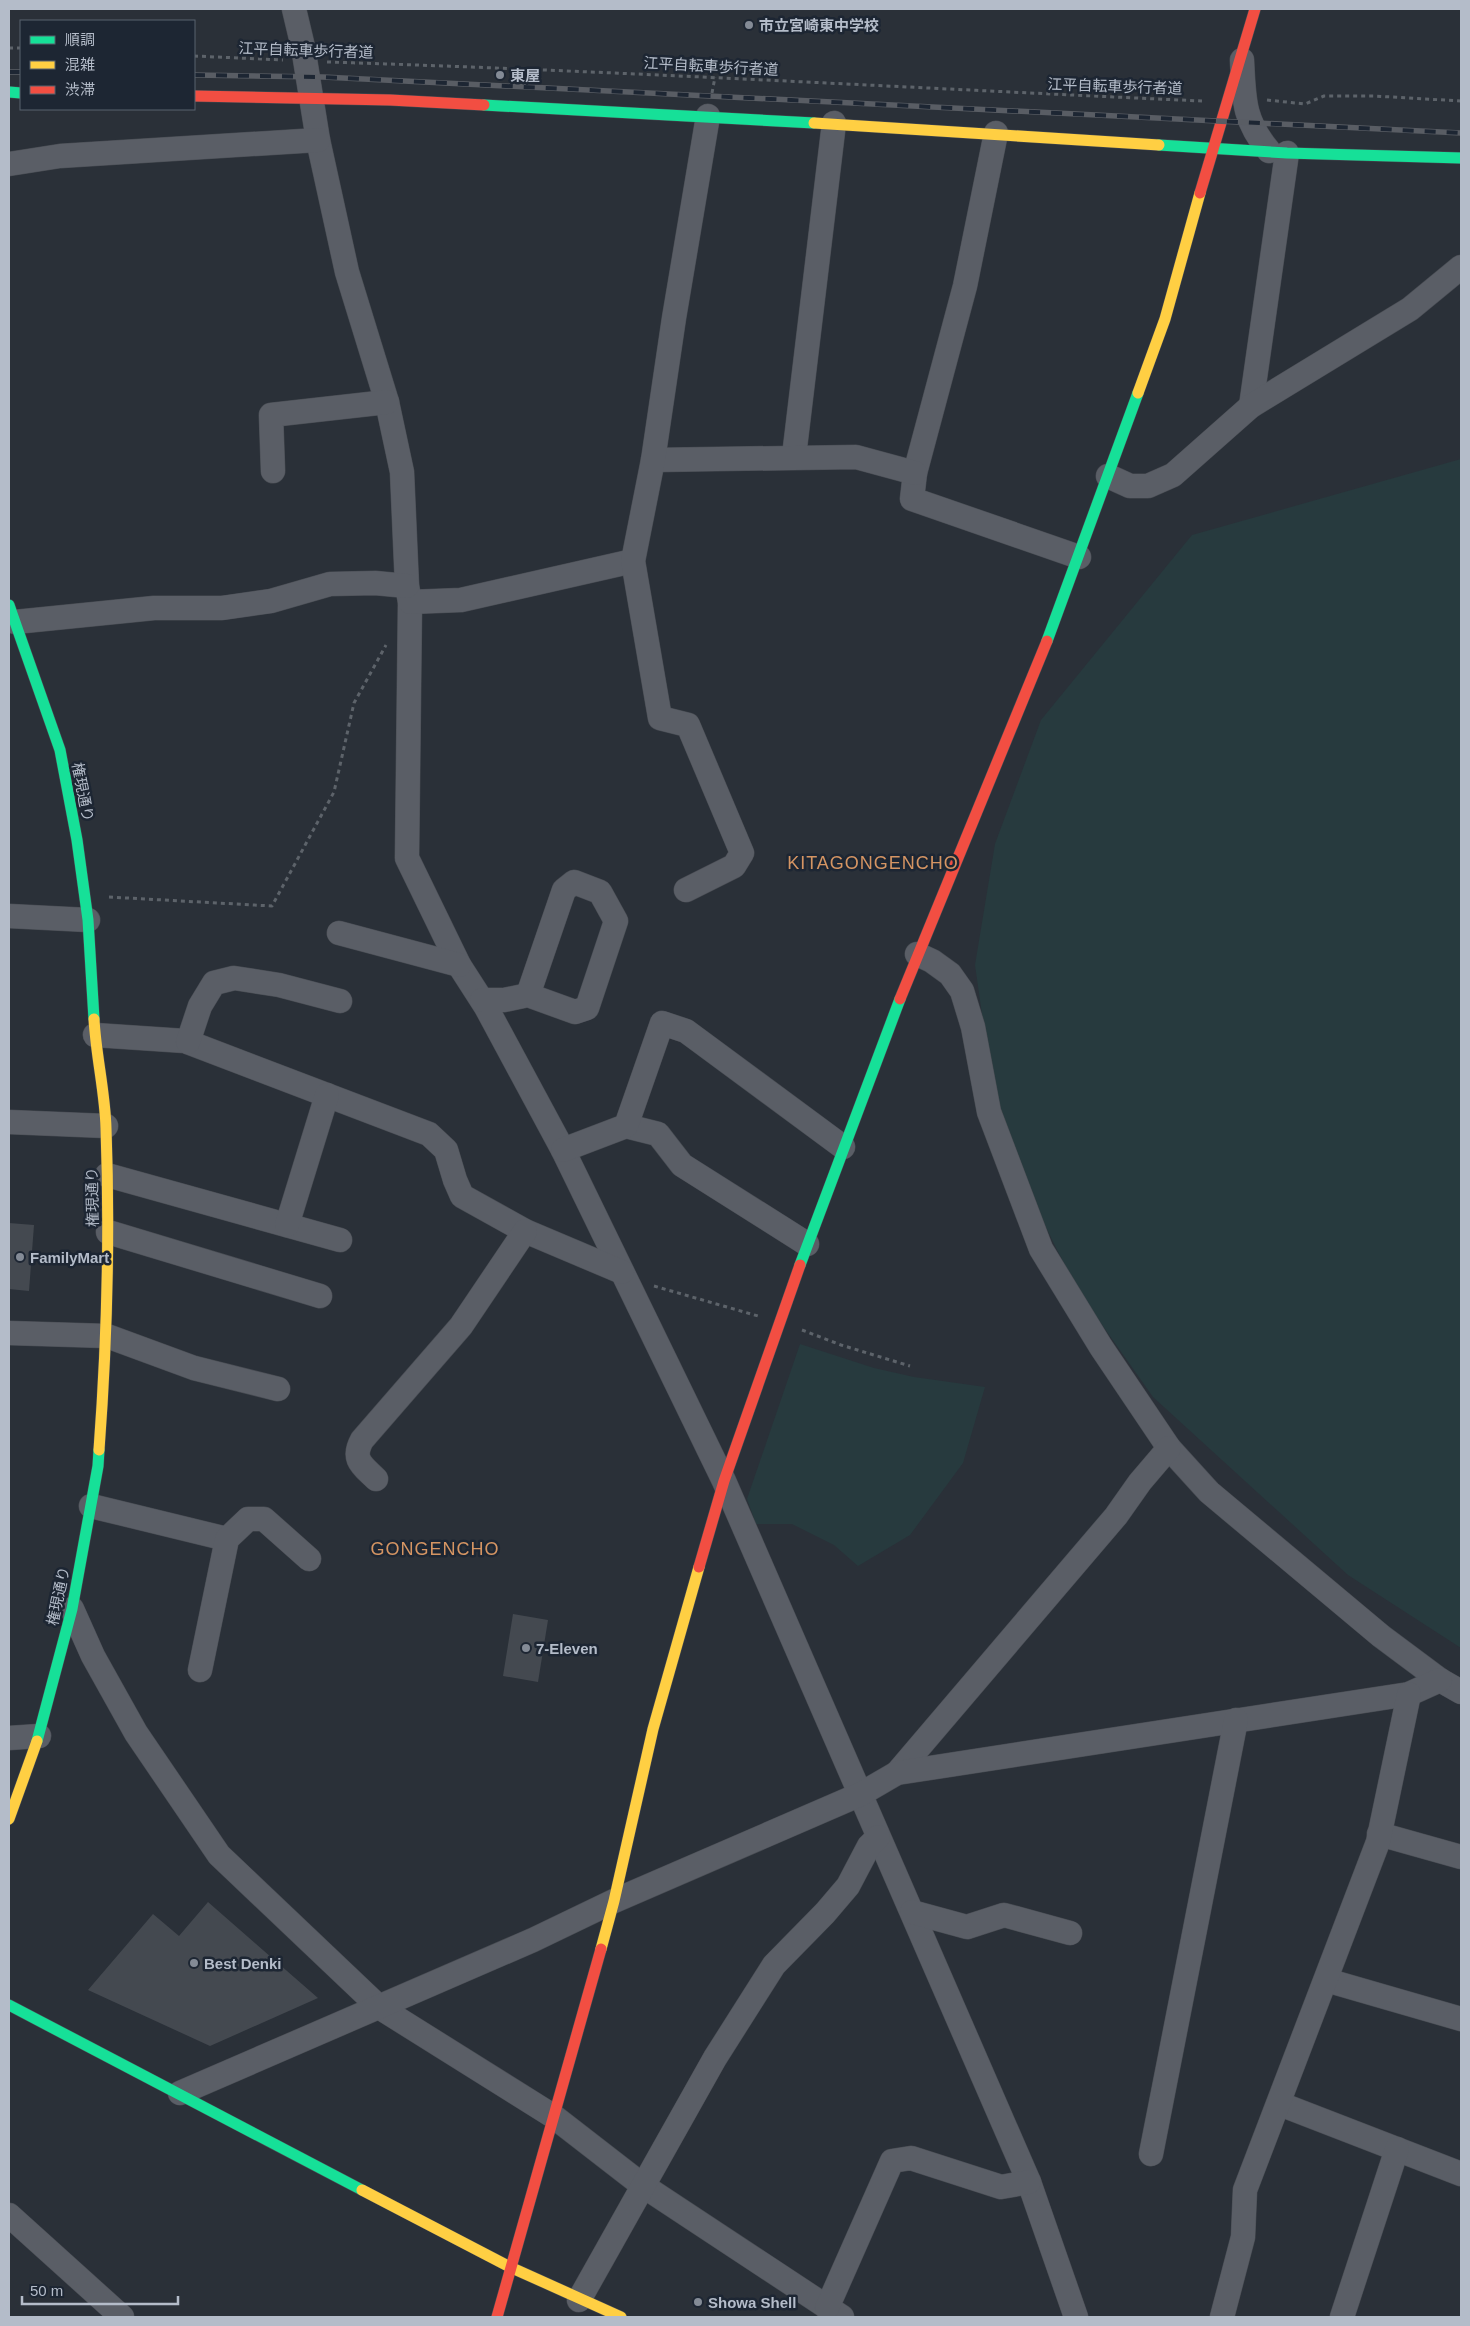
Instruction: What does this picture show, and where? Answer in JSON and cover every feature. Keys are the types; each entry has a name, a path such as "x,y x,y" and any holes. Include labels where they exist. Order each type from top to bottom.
{"street":[{"path":"294,9 318,140 347,272 387,402 402,472 408,594 408,858 459,965 482,1000 563,1150 724,1481 1030,2182 1076,2317"},
{"path":"497,2317 614,1901 652,1729 724,1481 843,1147 917,954 979,810 1062,604 1165,320 1214,148 1235,100 1242,54 1256,9"},
{"path":"195,96 310,98 708,116 1278,152 1461,158"},
{"path":"1235,100 1249,121 1278,152 1251,406"},
{"path":"686,890 734,866 742,853 688,725 660,718 633,561 653,460 674,318 708,116"},
{"path":"794,456 834,123"},
{"path":"996,133 965,286 915,474 912,499 1079,557"},
{"path":"9,164 60,156 318,140"},
{"path":"1108,476 1130,486 1148,486 1173,475 1251,406 1410,309 1461,267"},
{"path":"273,471 271,415 387,402"},
{"path":"653,460 794,456 856,457 915,474"},
{"path":"12,613 154,608 222,608 271,601 330,584 375,582 408,594 461,600 633,561"},
{"name":"権現通り","path":"9,1820 39,1736 72,1609 98,1466 107,1336 108,1232 106,1126 95,1034 88,920 77,840 60,750 12,613"},
{"path":"482,1000 504,1000 528,995 575,1012 587,1008 616,921 600,892 574,882 564,890 528,995"},
{"path":"9,916 88,920"},
{"path":"339,933 459,965"},
{"path":"917,954 932,961 950,974 962,991 973,1027 989,1112 1041,1249 1100,1347 1169,1448 1209,1492 1380,1636 1440,1680 1461,1692"},
{"path":"188,1042 200,1006 214,983 234,978 279,985 340,1001"},
{"path":"626,1126 662,1023 686,1031 843,1147"},
{"path":"95,1034 188,1042 429,1134 446,1150 462,1196 525,1231 624,1276"},
{"path":"287,1225 327,1095"},
{"path":"9,1122 106,1126"},
{"path":"563,1150 626,1126 658,1134 682,1165 807,1244"},
{"path":"107,1175 340,1240"},
{"path":"376,1479 358,1461 357,1450 362,1440 461,1326 525,1231"},
{"path":"108,1232 320,1296"},
{"path":"9,1333 107,1336 194,1368 278,1389"},
{"path":"180,2093 533,1940 614,1901 860,1794 897,1773 1110,1524 1140,1482 1169,1448"},
{"path":"91,1506 227,1539"},
{"path":"200,1670 227,1539 248,1519 264,1519 309,1559"},
{"path":"72,1609 93,1656 136,1733 219,1855 378,2008 553,2116 642,2186 834,2313 892,2161 911,2158 1001,2187 1030,2182"},
{"path":"897,1773 1409,1694 1440,1680"},
{"path":"1222,2317 1243,2238 1246,2190 1378,1842 1409,1694"},
{"path":"1151,2154 1236,1720"},
{"path":"9,1738 39,1736"},
{"path":"1379,1834 1461,1857"},
{"path":"579,2300 715,2058 774,1965 825,1913 848,1886 869,1846 878,1837"},
{"path":"912,1912 967,1927 1004,1915 1070,1933"},
{"path":"1326,1980 1461,2019"},
{"path":"9,2005 510,2267 579,2300 621,2317"},
{"path":"1280,2104 1461,2174"},
{"path":"1342,2317 1397,2149"},
{"path":"9,2215 122,2317"}],"path":[{"name":"江平自転車歩行者道","path":"195,56 696,76 895,88 1305,104 1324,96 1374,96 1461,101"},
{"path":"84,896 272,906 334,792 354,703 387,644"},
{"path":"624,1276 781,1322 841,1345 910,1366"}],"green space":[{"path":"1461,459 1461,1648 1348,1575 1153,1397 1076,1288 1033,1201 993,1091 975,965 995,844 1041,720 1192,535"},
{"path":"800,1344 874,1368 914,1377 985,1387 963,1463 910,1535 858,1566 834,1545 792,1524 756,1524 747,1499"}],"building":[{"name":"FamilyMart","path":"9,1223 34,1225 29,1291 9,1289"},
{"name":"7-Eleven","path":"513,1614 548,1620 538,1682 503,1676"},
{"name":"Best Denki","path":"208,1902 318,1998 210,2046 88,1990 153,1914 179,1936"}],"railway":[{"path":"9,72 20,72"},
{"path":"195,75 323,77 1461,133"}],"traffic: fast":[{"path":"9,92 20,93"},
{"path":"484,105 814,123"},
{"path":"1159,145 1287,153 1461,158"},
{"path":"1047,641 1138,393"},
{"path":"9,605 60,750 77,840 88,920 94,1019"},
{"path":"800,1265 900,999"},
{"path":"37,1741 72,1609 98,1466 99,1450"},
{"path":"9,2005 362,2190"}],"traffic: slow":[{"path":"814,123 1159,145"},
{"path":"1138,393 1165,319 1200,193"},
{"path":"94,1019 105,1114 108,1209 106,1329 99,1450"},
{"path":"601,1949 614,1901 653,1729 699,1567"},
{"path":"9,1819 37,1741"},
{"path":"362,2190 510,2267 621,2317"}],"traffic: jam":[{"path":"1200,193 1255,9"},
{"path":"195,96 390,100 484,105"},
{"path":"900,999 1047,641"},
{"path":"699,1567 724,1481 800,1265"},
{"path":"497,2317 601,1949"}],"place":[{"name":"市立宮崎東中学校","path":"749,25"},
{"name":"東屋","path":"500,75"},
{"name":"FamilyMart","path":"20,1257"},
{"name":"7-Eleven","path":"526,1648"},
{"name":"Best Denki","path":"194,1963"},
{"name":"Showa Shell","path":"698,2302"}],"district":[{"name":"KITAGONGENCHO","path":"873,863"},
{"name":"GONGENCHO","path":"435,1549"}]}
